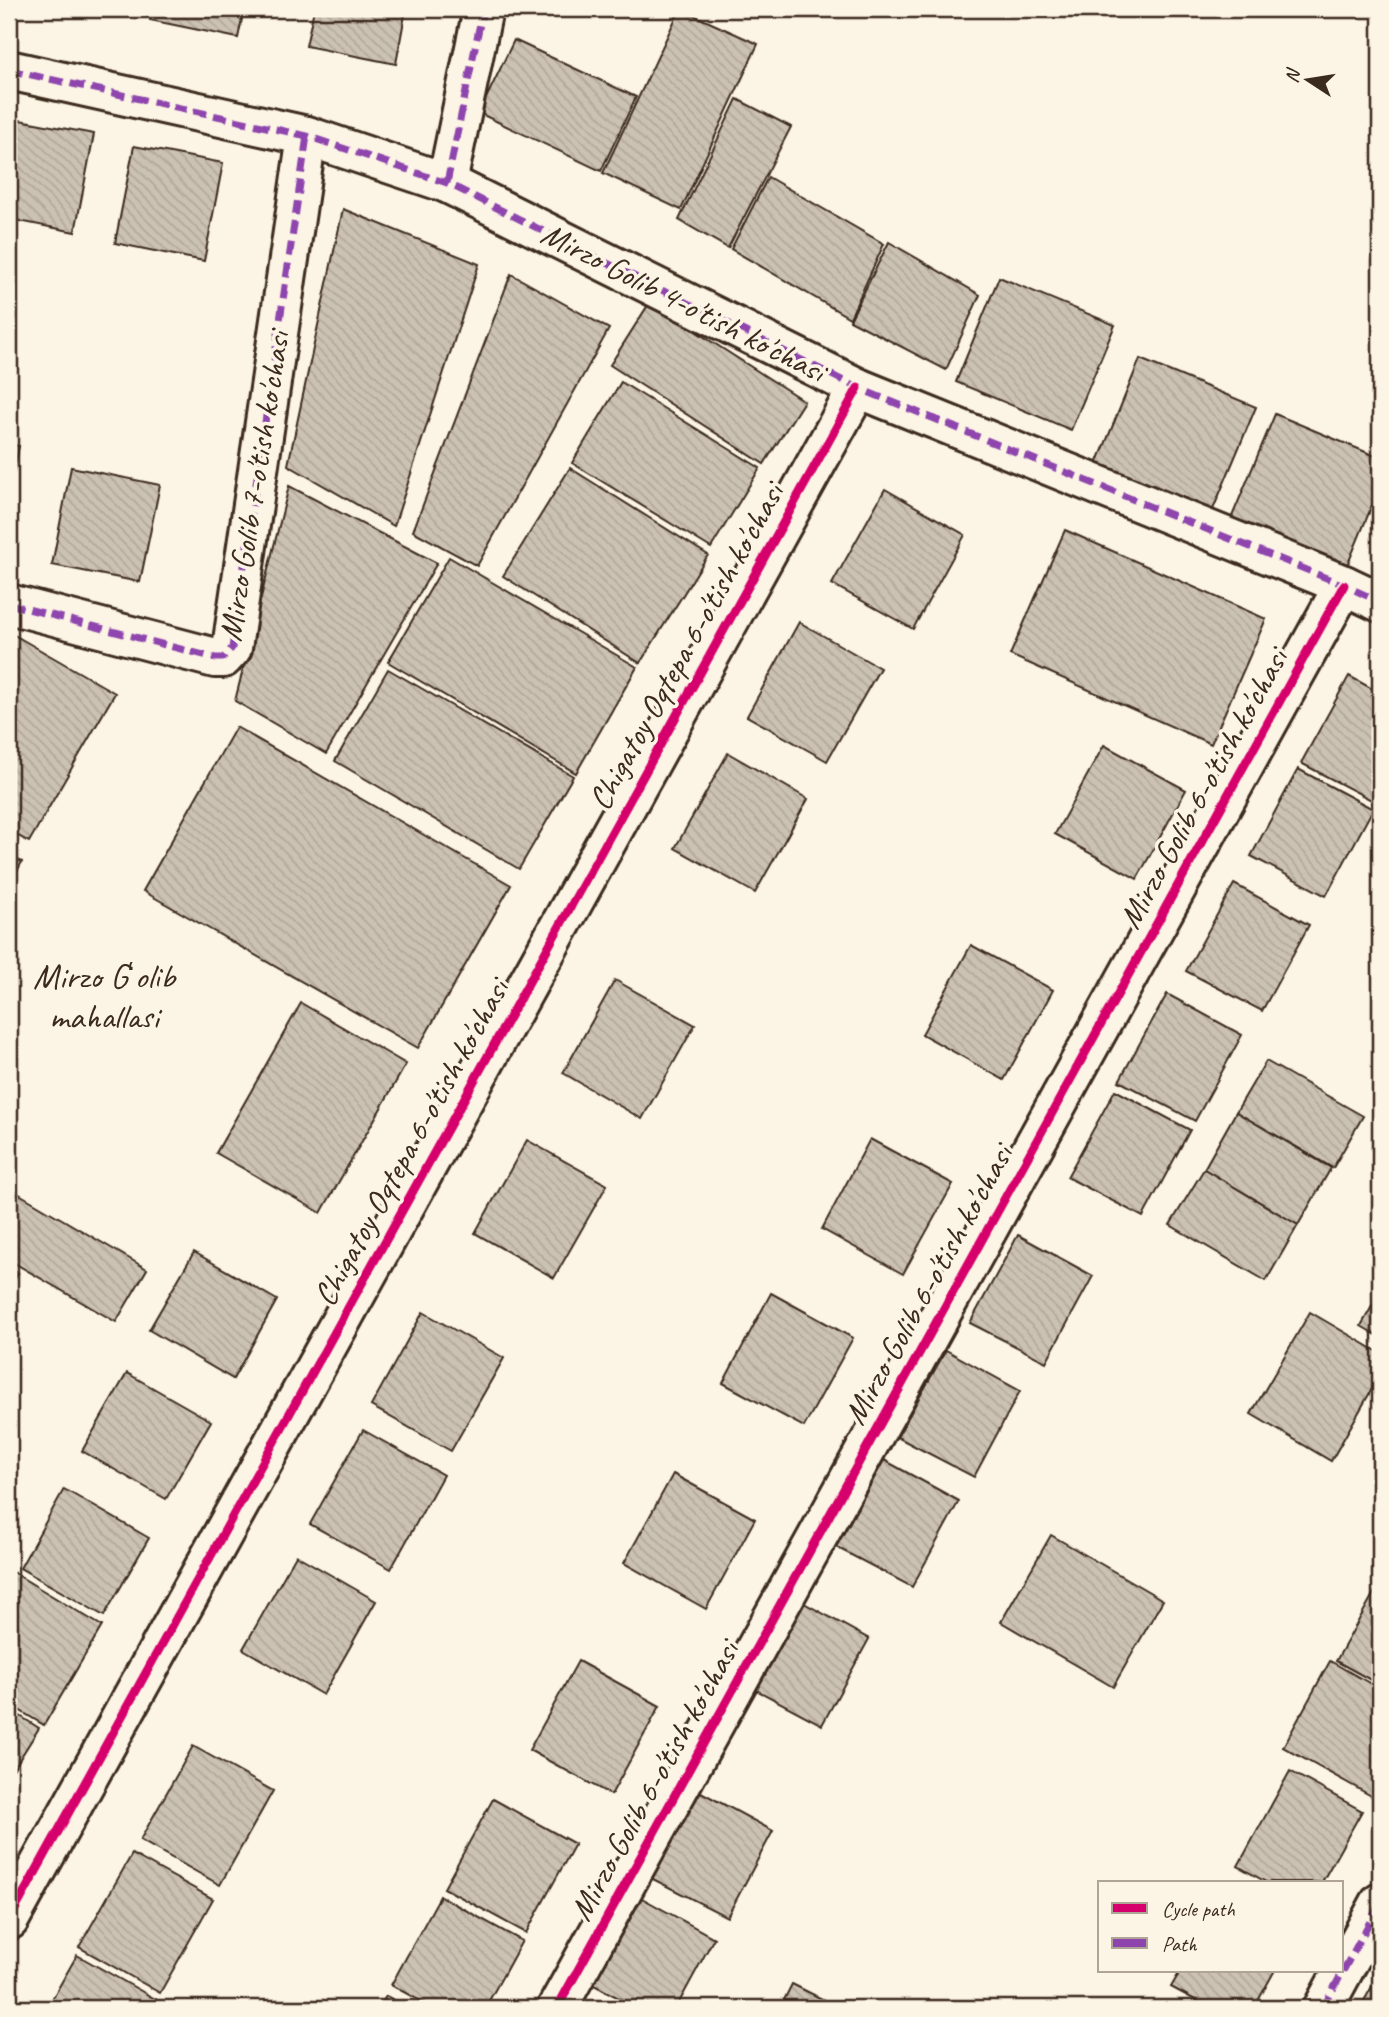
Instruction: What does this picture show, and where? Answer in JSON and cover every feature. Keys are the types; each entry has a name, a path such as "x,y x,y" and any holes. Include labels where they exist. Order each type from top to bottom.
{"street":[{"path":"447,183 483,9"},
{"name":"Mirzo Golib 4-o'tish ko'chasi","path":"9,70 307,136 447,183 858,388 1380,602"},
{"name":"Mirzo Golib 7-o'tish ko'chasi","path":"9,604 215,658 223,657 232,648 307,136"},
{"name":"Chigatoy Oqtepa 6-o'tish ko'chasi","path":"9,1920 858,388"},
{"name":"Mirzo Golib 6-o'tish ko'chasi","path":"557,2008 1344,585"},
{"path":"1344,1968 1380,1903"},
{"path":"1322,2008 1342,1972"}],"building":[{"path":"152,9 244,9 238,38 150,20"},
{"path":"314,9 406,9 396,64 306,46"},
{"path":"680,9 758,44 681,210 603,173"},
{"path":"514,40 636,97 601,171 479,113"},
{"path":"737,99 791,127 728,248 679,220"},
{"path":"9,118 94,134 75,232 9,219"},
{"path":"134,146 223,163 204,261 115,243"},
{"path":"768,177 884,244 850,318 731,249"},
{"path":"343,209 479,264 394,526 288,465"},
{"path":"889,242 980,295 946,370 850,320"},
{"path":"511,274 609,329 477,566 413,531"},
{"path":"999,277 1115,325 1071,430 956,382"},
{"path":"650,302 804,401 764,464 610,365"},
{"path":"1140,359 1256,407 1212,512 1097,464"},
{"path":"621,382 760,468 711,548 572,463"},
{"path":"1275,414 1380,458 1380,486 1347,566 1231,519"},
{"path":"9,444 19,446 9,495"},
{"path":"71,467 160,485 140,582 52,565"},
{"path":"570,468 708,555 640,663 503,576"},
{"path":"289,486 437,563 326,754 235,701"},
{"path":"885,489 965,535 913,629 832,584"},
{"path":"1065,530 1266,619 1211,744 1010,655"},
{"path":"449,557 637,667 576,773 388,662"},
{"path":"799,622 880,668 827,761 747,716"},
{"path":"9,632 115,693 29,842 9,831"},
{"path":"388,669 573,776 519,869 335,761"},
{"path":"1349,676 1380,693 1380,797 1377,803 1301,763"},
{"path":"236,727 511,885 418,1048 143,891"},
{"path":"1104,745 1186,790 1137,879 1055,834"},
{"path":"728,753 808,799 755,893 675,848"},
{"path":"1298,769 1373,809 1326,896 1251,856"},
{"path":"9,855 22,862 9,886"},
{"path":"1234,884 1309,925 1262,1011 1186,971"},
{"path":"971,945 1053,990 1004,1080 922,1034"},
{"path":"615,980 695,1025 642,1119 563,1073"},
{"path":"1167,994 1242,1035 1195,1121 1119,1081"},
{"path":"301,1003 406,1064 321,1213 216,1153"},
{"path":"1266,1061 1363,1116 1333,1168 1236,1112"},
{"path":"1115,1090 1190,1130 1143,1217 1067,1177"},
{"path":"1236,1112 1331,1168 1298,1225 1204,1169"},
{"path":"870,1139 953,1184 903,1274 822,1229"},
{"path":"527,1140 607,1185 554,1278 475,1233"},
{"path":"1204,1169 1298,1225 1266,1281 1170,1225"},
{"path":"9,1188 147,1269 116,1322 9,1260"},
{"path":"1018,1235 1093,1276 1046,1362 970,1323"},
{"path":"194,1252 277,1300 233,1379 149,1330"},
{"path":"9,1268 18,1273 9,1290"},
{"path":"1380,1292 1380,1337 1361,1326"},
{"path":"771,1293 853,1338 804,1427 723,1383"},
{"path":"423,1312 504,1358 451,1451 371,1406"},
{"path":"1310,1312 1380,1353 1380,1375 1331,1461 1251,1414"},
{"path":"946,1350 1020,1391 974,1477 897,1437"},
{"path":"127,1373 211,1421 166,1499 82,1451"},
{"path":"363,1430 443,1475 391,1569 310,1524"},
{"path":"884,1460 959,1501 912,1587 836,1547"},
{"path":"673,1474 755,1519 706,1609 624,1563"},
{"path":"64,1489 149,1538 104,1616 20,1568"},
{"path":"1051,1535 1163,1600 1113,1687 1001,1622"},
{"path":"296,1555 376,1601 323,1695 243,1649"},
{"path":"9,1570 102,1626 44,1725 9,1704"},
{"path":"1380,1582 1380,1685 1336,1661"},
{"path":"795,1598 869,1639 822,1725 747,1685"},
{"path":"578,1661 660,1706 611,1795 529,1750"},
{"path":"1330,1661 1380,1689 1380,1789 1375,1798 1283,1747"},
{"path":"9,1709 39,1728 9,1776"},
{"path":"193,1746 273,1791 220,1885 140,1840"},
{"path":"1290,1771 1362,1811 1323,1881 1264,1881 1238,1866"},
{"path":"699,1791 773,1831 727,1917 651,1878"},
{"path":"493,1799 575,1844 526,1933 444,1888"},
{"path":"132,1854 213,1899 160,1993 79,1947"},
{"path":"440,1896 522,1941 485,2008 433,2008 391,1985"},
{"path":"640,1897 714,1938 676,2008 638,2008 592,1984"},
{"path":"77,1955 157,2000 152,2008 47,2008"},
{"path":"1180,1972 1274,1972 1254,2008 1210,2008 1171,1987"},
{"path":"1380,1972 1380,2008 1360,2008"},
{"path":"792,1984 840,2008 780,2008"},
{"path":"386,1996 409,2008 379,2008"},
{"path":"583,2000 598,2008 579,2008"}],"marked path":[{"path":"447,183 483,9"},
{"path":"9,70 307,136 447,183 858,388 1380,602"},
{"path":"9,604 215,658 223,658 232,648 307,136"},
{"path":"1344,1969 1380,1903"},
{"path":"1323,2008 1343,1972"}],"cycle path":[{"path":"9,1920 858,388"},
{"path":"557,2008 1344,585"}],"district":[{"name":"Mirzo Gʻolib mahallasi","path":"104,996"}]}
